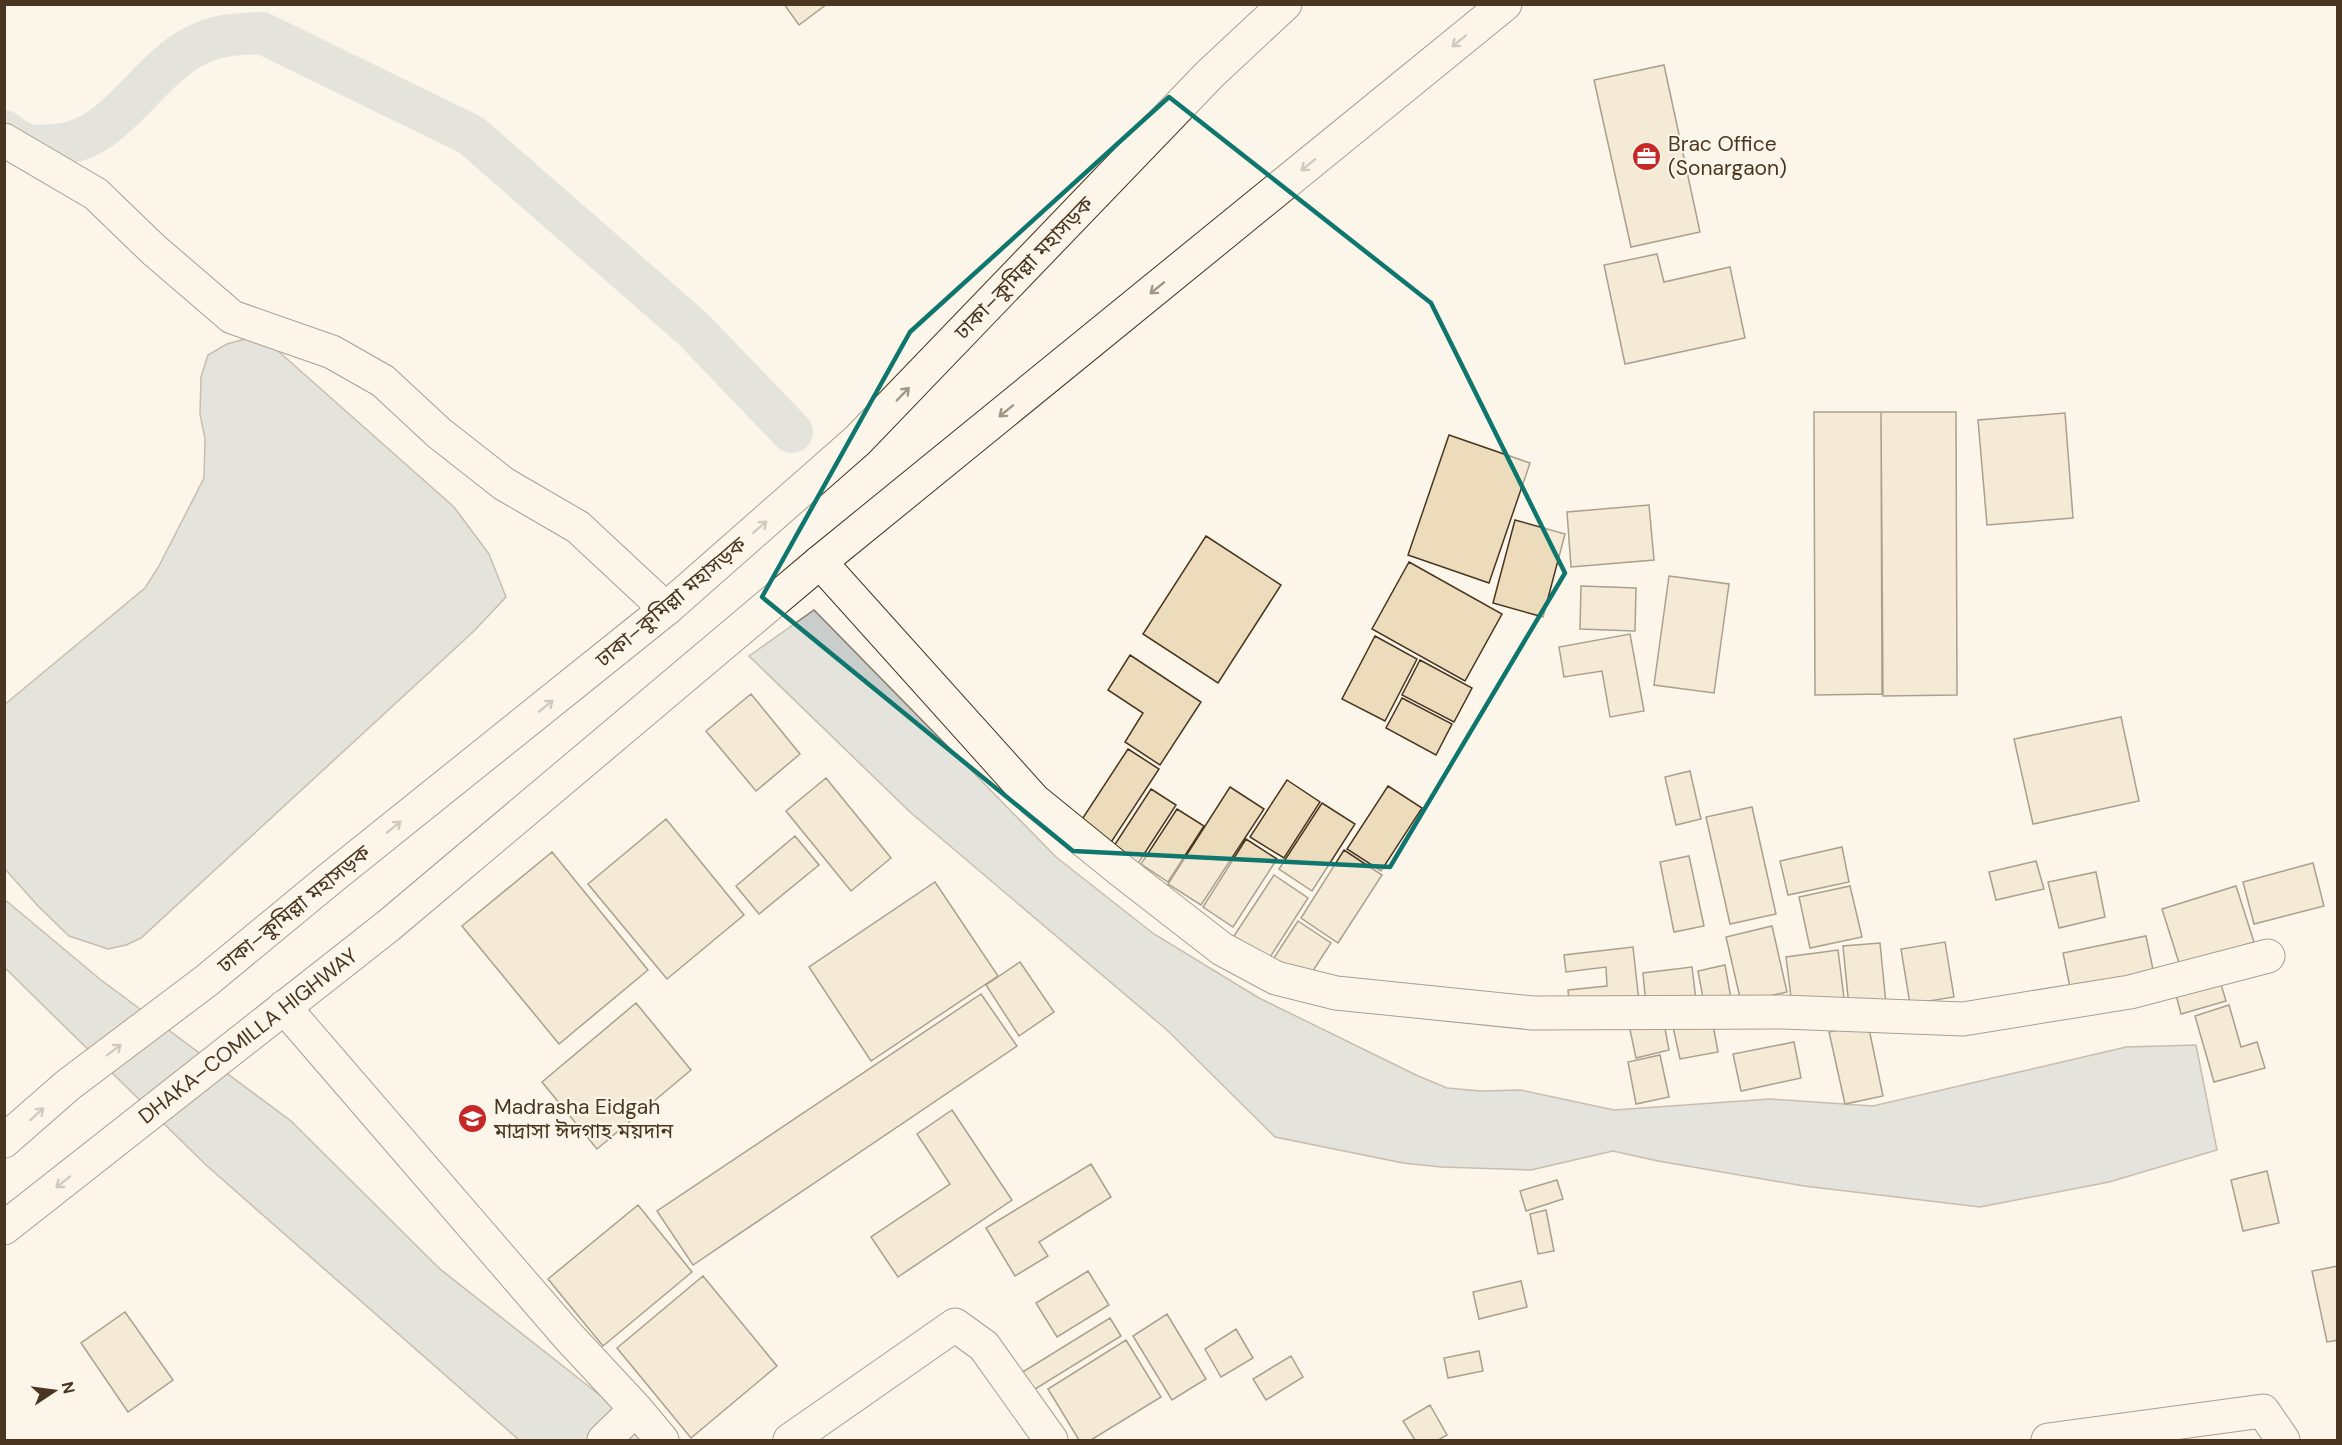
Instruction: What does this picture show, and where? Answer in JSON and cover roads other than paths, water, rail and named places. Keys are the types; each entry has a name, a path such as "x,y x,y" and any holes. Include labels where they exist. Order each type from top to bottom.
{"main road":[{"name":"ঢাকা–কুমিল্লা মহাসড়ক","path":"4,1141 68,1085 206,981 666,609 857,441 1210,74 1285,4"},
{"path":"1505,4 820,562 1034,800 1119,870 1222,949 1276,978 1336,993 1533,1013 1784,1012 1963,1019 2130,992 2268,956"},
{"path":"4,140 96,194 154,250 232,317 332,352 383,381 439,433 504,484 578,527 666,609"},
{"name":"DHAKA–COMILLA HIGHWAY","path":"4,1228 388,926 820,562"},
{"path":"284,1007 568,1336 662,1440"},
{"path":"790,1440 955,1325 984,1346 1051,1440"},
{"path":"604,1440 636,1409"},
{"path":"2049,1440 2263,1411 2283,1440"}],"waterway":[{"path":"4,131 17,140 33,146 77,141 96,132 113,119 160,72 195,46 220,37 262,33 471,135 693,329 792,432"}],"place":[{"name":"Brac Office (Sonargaon)","path":"1647,156"},
{"name":"Madrasha Eidgah মাদ্রাসা ঈদগাহ ময়দান","path":"473,1119"}]}
